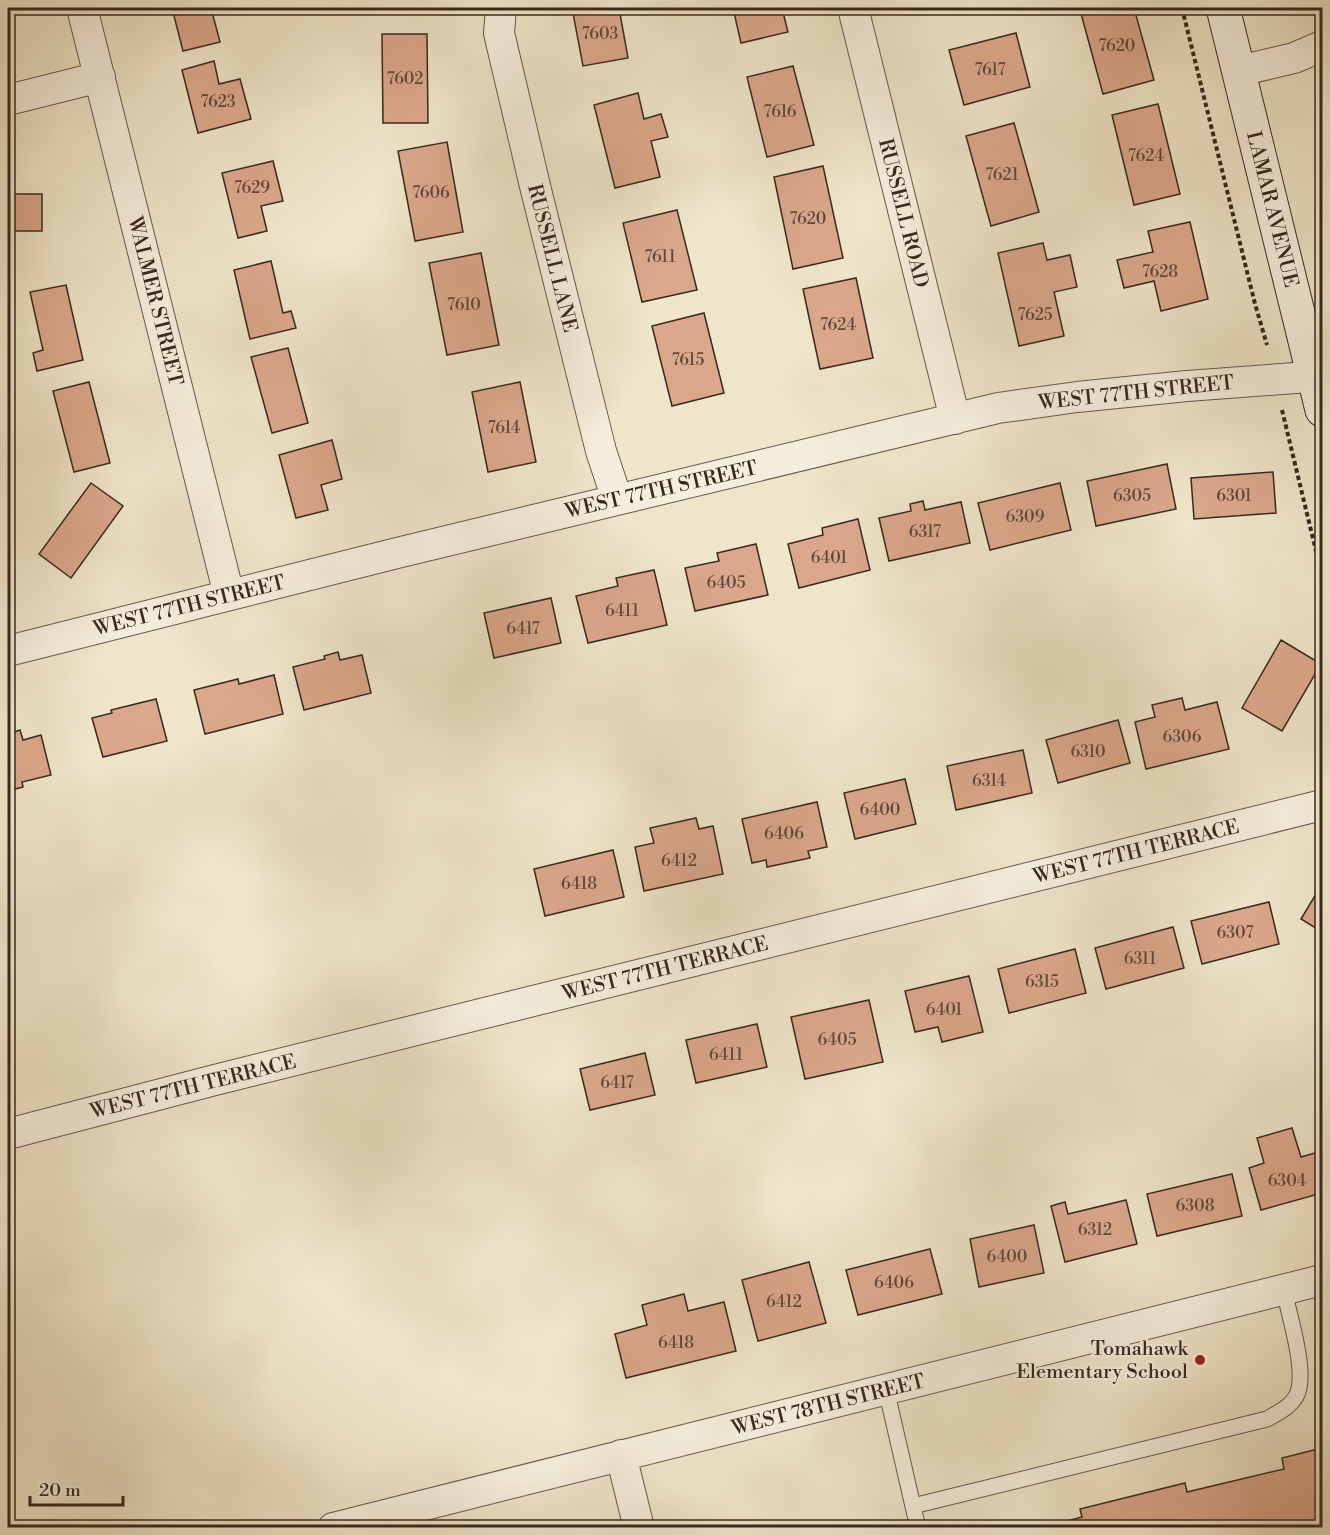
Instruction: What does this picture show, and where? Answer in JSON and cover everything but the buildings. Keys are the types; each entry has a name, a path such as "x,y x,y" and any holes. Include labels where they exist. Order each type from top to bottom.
{"street":[{"name":"WALMER STREET","path":"82,8 229,595"},
{"name":"RUSSELL ROAD","path":"853,8 955,418"},
{"name":"LAMAR AVENUE","path":"1223,8 1318,376 1323,410"},
{"name":"RUSSELL LANE","path":"500,12 499,33 532,175 601,451 617,499"},
{"path":"1239,71 1294,58 1323,46"},
{"path":"8,100 100,77"},
{"name":"WEST 77TH STREET","path":"8,651 617,499 998,408 1187,386 1318,376"},
{"name":"WEST 77TH TERRACE","path":"8,1134 234,1075 1323,805"},
{"name":"WEST 78TH STREET","path":"333,1527 1323,1280"},
{"path":"621,1455 639,1527"}],"lane":[{"path":"913,1506 1267,1419 1287,1407 1298,1393 1300,1371 1284,1290"},
{"path":"886,1389 918,1527"}],"path":[{"path":"1182,8 1267,345"},
{"path":"1280,400 1323,576"}],"place":[{"name":"Tomahawk Elementary School","path":"1200,1360"}]}
